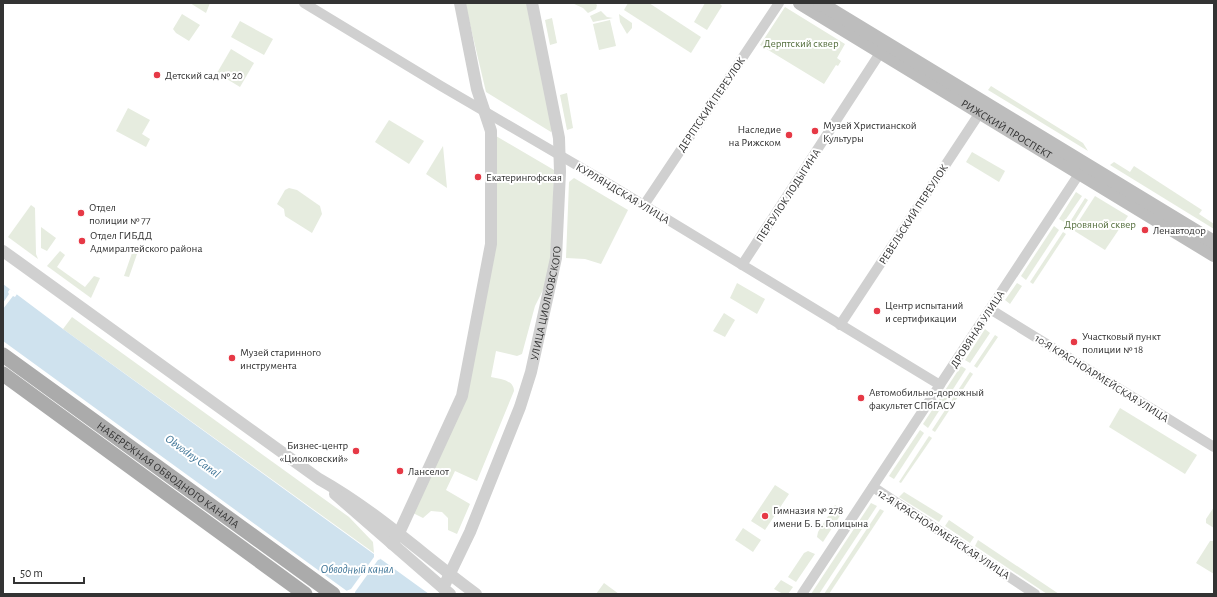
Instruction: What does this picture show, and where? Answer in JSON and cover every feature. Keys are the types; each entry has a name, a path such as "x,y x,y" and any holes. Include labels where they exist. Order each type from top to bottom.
{"main road":[{"name":"РИЖСКИЙ ПРОСПЕКТ","path":"800,3 883,48 983,108 1082,169 1214,255"},
{"name":"РИЖСКИЙ ПРОСПЕКТ","path":"820,3 883,48"},
{"name":"РИЖСКИЙ ПРОСПЕКТ","path":"1082,169 1214,242"},
{"name":"НАБЕРЕЖНАЯ ОБВОДНОГО КАНАЛА","path":"3,355 333,594"},
{"name":"НАБЕРЕЖНАЯ ОБВОДНОГО КАНАЛА","path":"3,374 304,594"}],"street":[{"name":"КУРЛЯНДСКАЯ УЛИЦА","path":"304,3 441,86 644,205 940,385"},
{"path":"392,544 399,533 462,396 491,244 491,131 477,89 460,3"},
{"name":"УЛИЦА ЦИОЛКОВСКОГО","path":"447,591 450,576 518,414 531,372 556,258 560,155 557,123 532,3"},
{"name":"ДЕРПТСКИЙ ПЕРЕУЛОК","path":"644,205 779,3"},
{"name":"ПЕРЕУЛОК ЛОДЫГИНА","path":"742,265 883,48"},
{"name":"РЕВЕЛЬСКИЙ ПЕРЕУЛОК","path":"840,325 983,108"},
{"name":"ДРОВЯНАЯ УЛИЦА","path":"802,594 1082,169"},
{"path":"3,251 319,479 345,494 399,533 450,576 476,594"},
{"name":"10-Я КРАСНОАРМЕЙСКАЯ УЛИЦА","path":"990,309 1214,447"},
{"path":"319,479 447,591"},
{"name":"12-Я КРАСНОАРМЕЙСКАЯ УЛИЦА","path":"873,487 1035,594"}],"green space":[{"path":"190,3 210,3 206,13"},
{"path":"465,3 528,3 553,130 551,132 486,92"},
{"path":"572,3 595,3 597,5 596,9 588,13 583,8"},
{"path":"628,3 649,3 701,37 691,53 624,10"},
{"path":"705,3 719,3 722,6 707,30 694,22"},
{"name":"Дерптский сквер","path":"785,7 845,44 837,58 841,61 838,66 836,65 824,84 760,45"},
{"path":"601,11 607,17 613,18 593,22 590,16"},
{"path":"182,14 200,25 189,41 176,33 173,29"},
{"path":"619,14 632,23 632,28 627,34 620,22"},
{"path":"552,18 557,43 550,45 545,20"},
{"path":"610,20 616,46 599,50 593,24"},
{"path":"240,21 273,39 264,55 231,37"},
{"path":"231,49 254,63 240,87 217,73"},
{"path":"991,86 1083,143 1088,151 988,90"},
{"path":"567,93 573,128 567,130 560,95"},
{"path":"128,108 150,120 142,134 150,139 146,147 116,131"},
{"path":"389,120 424,141 409,164 375,142"},
{"path":"496,136 554,170 552,256 546,284 535,306 522,354 517,356 496,351 491,377 509,382 512,384 514,391 477,481 455,471 446,490 470,504 457,534 448,530 448,518 442,512 431,511 423,518 413,513 451,431 496,245"},
{"path":"443,146 447,188 426,174"},
{"path":"972,152 1005,171 999,182 966,162"},
{"path":"1114,162 1130,172 1134,166 1202,210 1199,214 1214,224 1214,229 1110,165"},
{"path":"574,178 628,210 601,264 585,259 566,258 569,182"},
{"path":"289,188 297,190 320,206 322,214 312,233 285,216 284,209 277,204 285,190"},
{"path":"1076,192 1082,196 1064,222 1059,219"},
{"name":"Дровяной сквер","path":"1095,196 1128,216 1105,250 1073,230"},
{"path":"1085,198 1088,200 1071,227 1068,225"},
{"path":"31,205 35,208 36,254 38,259 8,237"},
{"path":"1054,226 1059,230 1026,280 1021,276"},
{"path":"41,227 56,238 47,251 41,248"},
{"path":"1063,232 1066,234 1033,284 1030,282"},
{"path":"60,251 65,255 57,267 85,287 94,276 100,278 91,298 47,266"},
{"path":"132,253 137,254 129,277 124,276"},
{"path":"737,283 765,299 757,314 730,298"},
{"path":"1017,283 1022,286 1010,304 1005,300"},
{"path":"724,313 735,320 725,337 713,331"},
{"path":"72,317 349,517 373,542 374,553 63,329"},
{"path":"985,329 990,333 970,363 965,360"},
{"path":"995,335 998,337 977,368 974,366"},
{"path":"961,366 966,369 928,428 923,424"},
{"path":"970,372 973,374 935,432 932,430"},
{"path":"1120,408 1197,455 1185,474 1109,427"},
{"path":"920,430 924,433 894,479 889,476"},
{"path":"929,436 932,438 901,483 899,482"},
{"path":"775,485 789,494 765,530 751,521"},
{"path":"904,492 943,516 939,522 899,497"},
{"path":"871,503 877,506 819,594 811,594"},
{"path":"835,505 843,511 823,542 817,537 818,532"},
{"path":"1214,507 1214,528 1206,523 1206,519"},
{"path":"880,509 884,511 829,594 824,594"},
{"path":"949,520 974,537 970,543 945,526"},
{"path":"743,528 761,540 753,552 735,540"},
{"path":"978,540 1059,594 1047,594 975,546"},
{"path":"1210,541 1214,541 1214,574 1196,563"},
{"path":"808,551 815,554 796,582 788,577 804,553"},
{"path":"781,580 793,587 788,594 783,594 774,589"},
{"path":"604,583 619,594 596,594"}],"water":[{"name":"Обводный канал","path":"3,284 429,594 351,594 3,341"}],"pier":[{"path":"10,289 17,294 15,297 13,296 3,309 3,303 9,294 8,292"},
{"path":"374,553 381,559 378,560 355,594 351,594 346,591 351,589 374,557"}],"place":[{"name":"Детский сад № 20","path":"157,75"},
{"name":"Музей Христианской Культуры","path":"815,131"},
{"name":"Наследие на Рижском","path":"789,135"},
{"name":"Екатерингофская","path":"478,177"},
{"name":"Отдел полиции № 77","path":"81,213"},
{"name":"Ленавтодор","path":"1145,230"},
{"name":"Отдел ГИБДД Адмиралтейского района","path":"82,241"},
{"name":"Центр испытаний и сертификации","path":"877,311"},
{"name":"Участковый пункт полиции № 18","path":"1074,342"},
{"name":"Музей старинного инструмента","path":"232,358"},
{"name":"Автомобильно-дорожный факультет СПбГАСУ","path":"861,398"},
{"name":"Бизнес-центр «Циолковский»","path":"356,451"},
{"name":"Ланселот","path":"400,471"},
{"name":"Гимназия № 278 имени Б. Б. Голицына","path":"765,516"}],"water label":[{"name":"Obvodny Canal","path":"193,456"}]}
